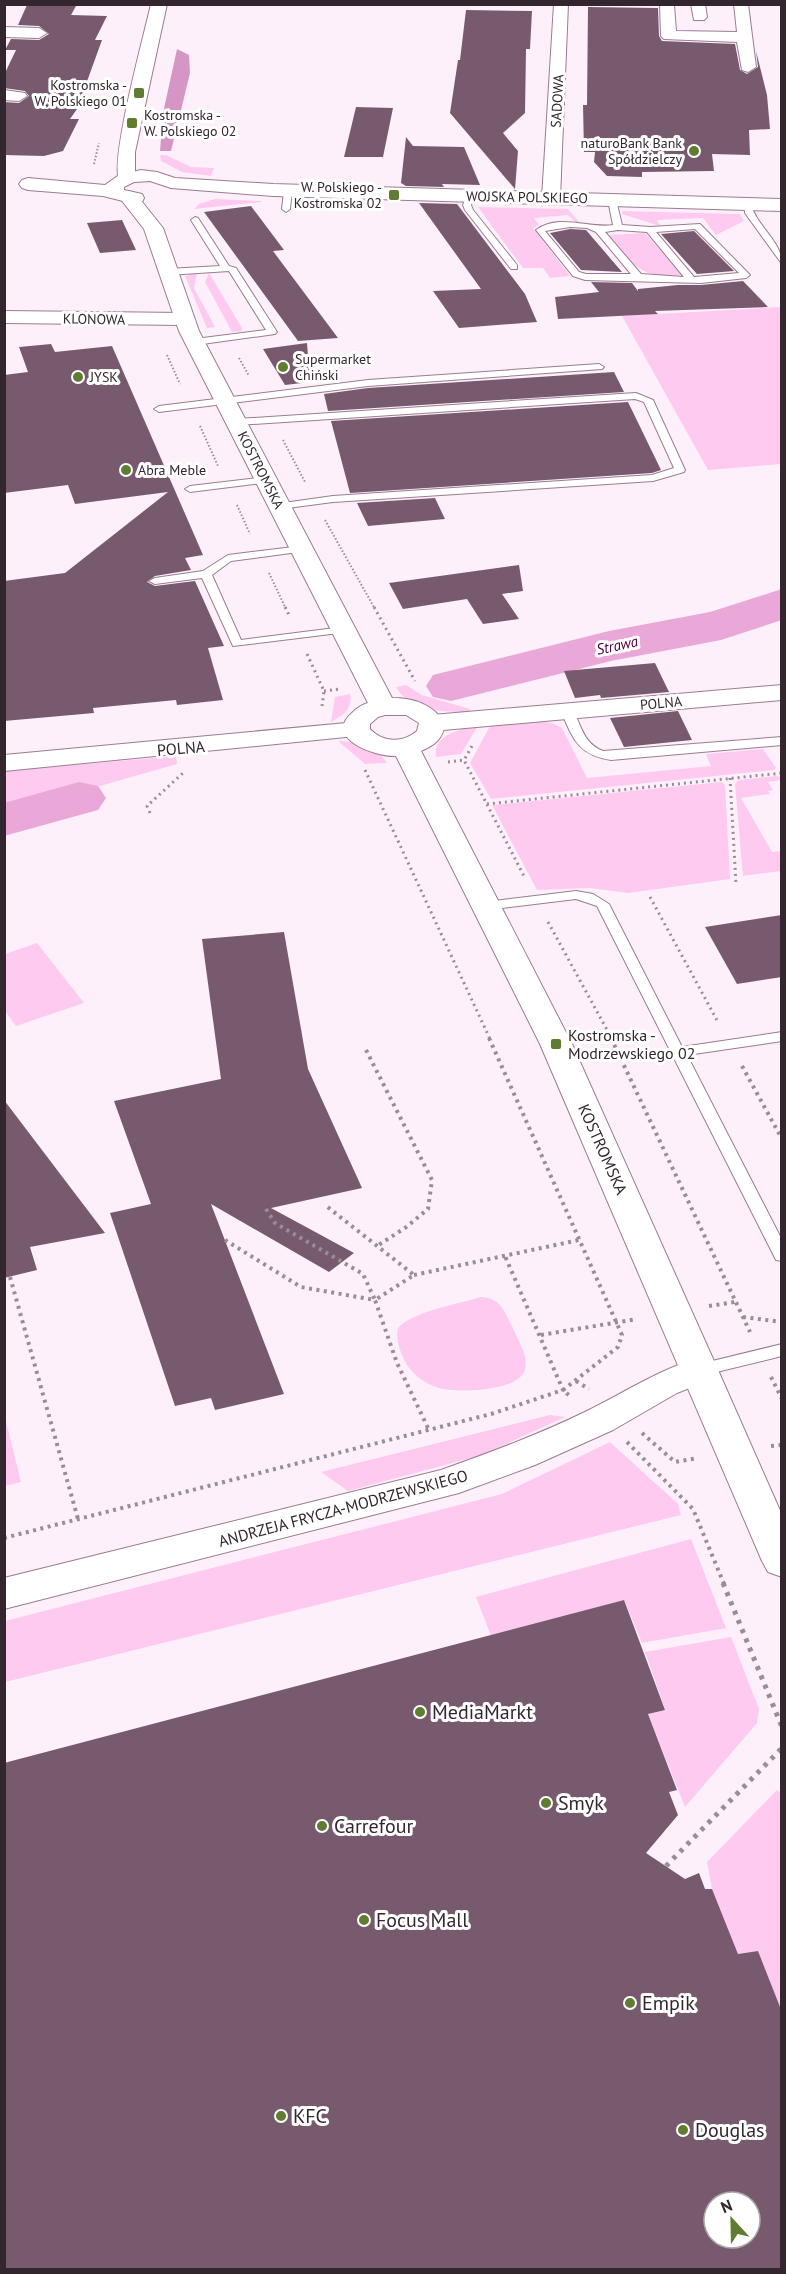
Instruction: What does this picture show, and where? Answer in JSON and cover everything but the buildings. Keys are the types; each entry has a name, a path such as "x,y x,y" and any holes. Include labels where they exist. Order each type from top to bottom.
{"street":[{"path":"4,183 122,187 126,152 159,4"},
{"name":"SADOWA","path":"551,198 561,4"},
{"path":"741,4 748,67"},
{"path":"667,5 669,36 745,37"},
{"path":"4,32 39,33"},
{"path":"130,140 160,191"},
{"name":"WOJSKA POLSKIEGO","path":"122,187 283,197 470,196 782,205"},
{"name":"KOSTROMSKA","path":"122,187 153,228 184,319 195,342 383,707"},
{"name":"KOSTROMSKA","path":"153,228 158,218 160,191"},
{"name":"KLONOWA","path":"4,317 184,319"},
{"name":"POLNA","path":"432,723 782,692"},
{"path":"383,707 414,709 426,715 432,723 432,730 427,738 405,747 376,745 365,741 357,730 357,722 364,714 383,707"},
{"name":"POLNA","path":"4,763 323,735 357,730"},
{"name":"KOSTROMSKA","path":"405,747 556,1044 782,1561"},
{"name":"ANDRZEJA FRYCZA-MODRZEWSKIEGO","path":"4,1594 446,1483 522,1455 600,1420 666,1384 700,1370"}],"lane":[{"path":"470,196 467,206 469,210 514,267"},
{"path":"612,200 618,227"},
{"path":"747,204 749,213 782,261"},
{"path":"195,220 225,267"},
{"path":"599,230 618,227 650,230 700,227 746,275 692,280 585,277 576,274 540,230 588,224 599,230 638,277"},
{"path":"650,230 692,280"},
{"path":"168,272 232,268 272,332 195,342"},
{"path":"159,409 368,383 599,367"},
{"path":"237,422 636,396 648,400 680,470 652,478 280,506"},
{"path":"190,489 267,480"},
{"path":"155,581 206,574 228,558 302,549"},
{"path":"206,574 237,644 343,630"},
{"path":"567,711 581,742 588,750 599,755 611,756 782,741"},
{"path":"486,906 582,895 602,904 782,1256"},
{"path":"678,1052 782,1036"},
{"path":"700,1370 782,1350"}],"path":[{"path":"4,1538 491,1414 563,1390 618,1347 621,1335 618,1322 367,772 327,743 323,735 319,720 324,691 190,405 154,320"},
{"path":"228,338 260,397"},
{"path":"272,420 412,679 419,683"},
{"path":"481,718 484,726 464,760 616,1047 782,1399"},
{"path":"150,813 147,806 196,762 193,747"},
{"path":"487,804 782,773"},
{"path":"730,778 736,884"},
{"path":"650,897 782,1139"},
{"path":"366,1050 432,1180 428,1209 405,1228 377,1246"},
{"path":"325,1205 414,1275"},
{"path":"266,1209 275,1223 363,1274 375,1300 397,1363 429,1430"},
{"path":"225,1240 300,1287 375,1300 414,1275 579,1240"},
{"path":"505,1256 563,1390 618,1434 693,1509 782,1727"},
{"path":"10,1277 78,1519"},
{"path":"742,1317 782,1322"},
{"path":"541,1335 618,1322"},
{"path":"666,1866 782,1748"}],"shaded area":[{"path":"177,49 189,55 190,73 171,151 160,151 163,113"},
{"path":"160,155 166,155 191,167 214,168 211,176 182,172 161,161"},
{"path":"215,199 262,202 194,209 199,204"},
{"path":"478,207 568,209 579,222 575,222 568,215 534,218 539,225 533,228 570,276 550,278 543,268 523,268"},
{"path":"622,211 740,214 744,221 716,235 703,218 657,220 660,226 622,214"},
{"path":"645,233 683,275 656,275 639,268 609,235"},
{"path":"197,273 194,288 215,327 207,328 185,276"},
{"path":"209,273 242,331 232,332 205,282"},
{"path":"781,307 781,464 708,470 622,316"},
{"path":"502,669 514,677 502,676 452,690 445,684"},
{"path":"406,685 422,695 470,709 470,712 439,711 419,706 402,695 396,687"},
{"path":"350,694 351,699 346,711 331,722 335,697"},
{"path":"542,721 562,728 587,778 711,766 706,754 763,749 776,768 491,799 470,763 490,726"},
{"path":"478,726 461,754 436,757 436,749 443,738 456,731"},
{"path":"338,741 366,746 378,753 387,763 365,764"},
{"path":"176,756 177,764 5,813 5,771"},
{"path":"781,777 781,780 768,782 773,790 768,791 770,794 741,798 772,852 781,851 781,871 743,876 735,784 739,780"},
{"path":"721,782 725,785 730,879 628,893 590,888 537,890 492,805"},
{"path":"37,943 84,1003 16,1026 5,1011 5,954"},
{"path":"481,1297 497,1302 512,1326 522,1347 526,1364 520,1377 499,1387 472,1390 448,1390 421,1380 412,1371 401,1352 397,1335 398,1328 414,1317"},
{"path":"550,1415 565,1417 482,1455 348,1491 321,1472"},
{"path":"5,1417 21,1482 5,1486 4,1485"},
{"path":"610,1442 678,1504 681,1515 5,1682 5,1621 502,1494"},
{"path":"691,1539 726,1628 642,1643 624,1600 491,1636 476,1597"},
{"path":"731,1637 759,1709 757,1723 685,1807 648,1714 665,1709 645,1652"},
{"path":"777,1790 781,1793 781,2012 758,1951 738,1954 712,1889 707,1862"}],"waterway":[{"name":"Strawa","path":"451,686 609,646 721,625 782,603"},
{"name":"Strawa","path":"4,820 79,798"}],"place":[{"name":"Kostromska - W. Polskiego 01","path":"139,93"},
{"name":"Kostromska - W. Polskiego 02","path":"132,123"},
{"name":"naturoBank Bank Spółdzielczy","path":"694,151"},
{"name":"W. Polskiego - Kostromska 02","path":"394,195"},
{"name":"Supermarket Chiński","path":"283,367"},
{"name":"JYSK","path":"78,377"},
{"name":"Abra Meble","path":"126,470"},
{"name":"Kostromska - Modrzewskiego 02","path":"556,1044"},
{"name":"MediaMarkt","path":"420,1712"},
{"name":"Smyk","path":"546,1803"},
{"name":"Carrefour","path":"322,1826"},
{"name":"Focus Mall","path":"364,1920"},
{"name":"Empik","path":"630,2003"},
{"name":"KFC","path":"281,2116"},
{"name":"Douglas","path":"683,2130"}]}
